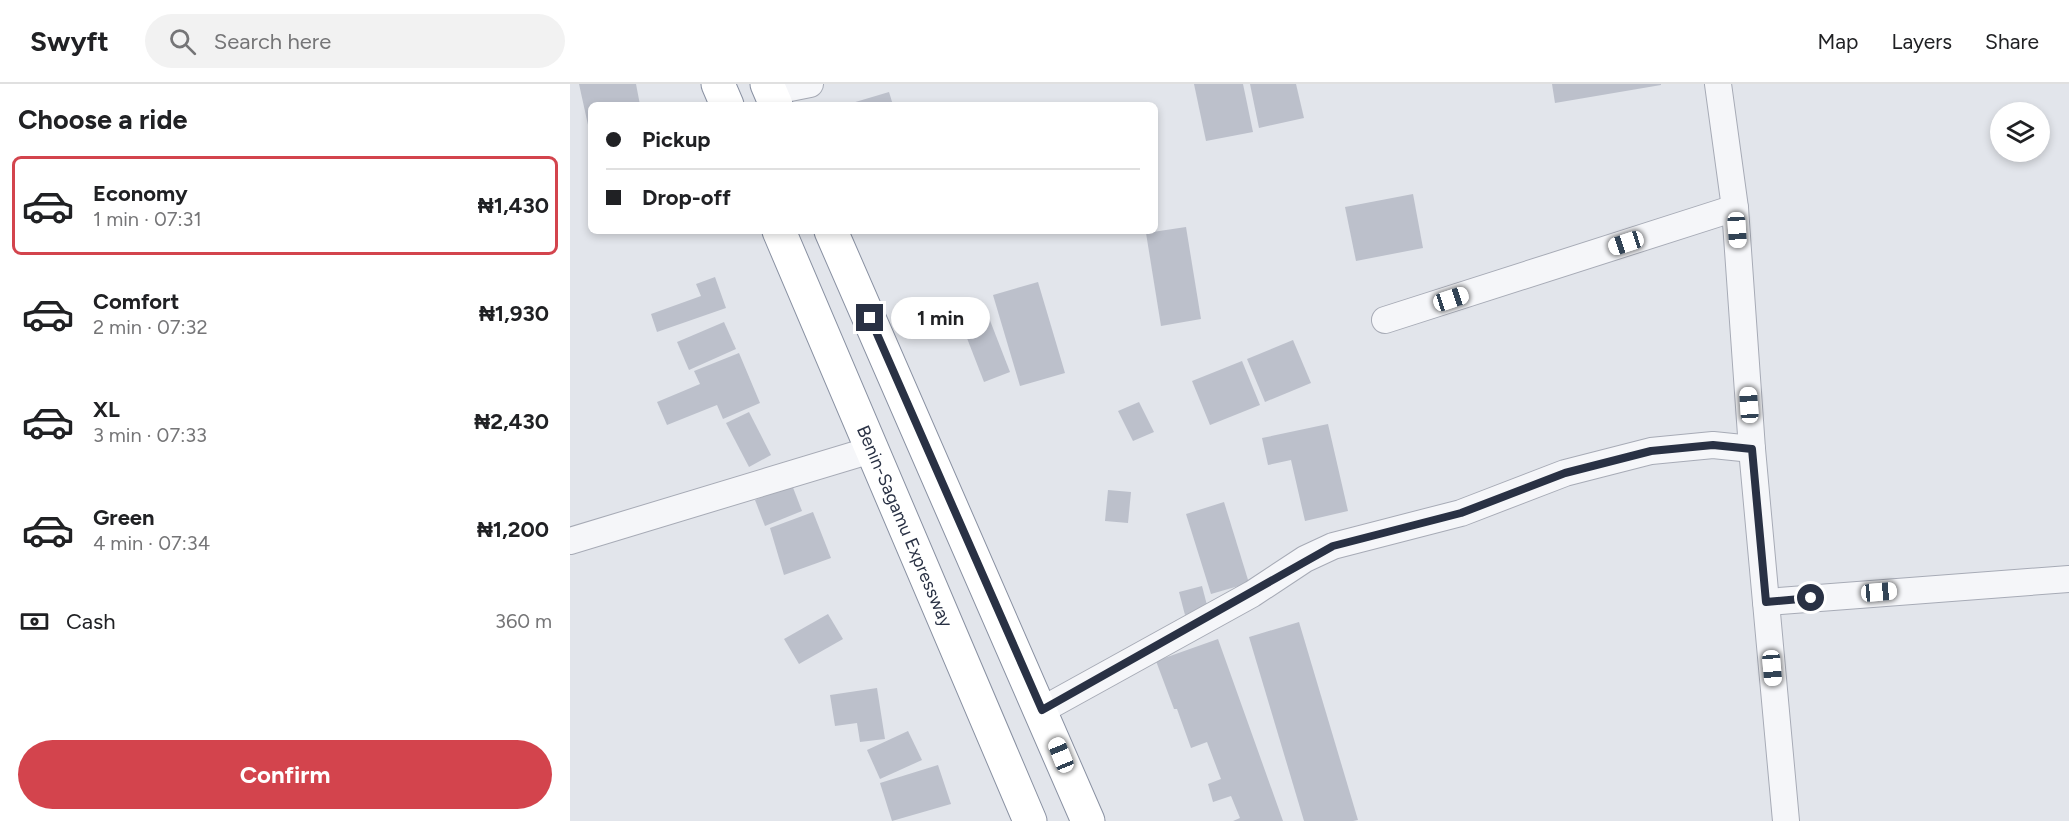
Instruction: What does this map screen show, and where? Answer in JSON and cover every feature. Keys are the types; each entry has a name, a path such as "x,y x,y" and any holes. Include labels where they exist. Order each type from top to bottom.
{"highway":[{"path":"718,84 726,102"},
{"name":"Benin-Sagamu Expressway","path":"780,234 1030,821"},
{"path":"832,234 1042,710 1088,821"}],"street":[{"path":"771,94 810,84"},
{"path":"1718,84 1735,208 1752,449 1786,821"},
{"path":"1385,320 1735,208"},
{"path":"1042,710 1333,546 1461,513 1565,473 1651,451 1713,445 1752,449"},
{"path":"570,541 871,450"},
{"path":"1766,602 2069,579"}],"building":[{"path":"579,84 636,84 639,102 588,102 588,125"},
{"path":"1194,84 1243,84 1253,132 1206,141"},
{"path":"1250,84 1296,84 1304,118 1259,128"},
{"path":"1552,84 1661,84 1661,85 1555,103"},
{"path":"889,92 892,102 855,102"},
{"path":"1413,194 1423,248 1356,261 1345,207"},
{"path":"1186,227 1201,319 1161,326 1146,234 1158,234 1158,231"},
{"path":"715,277 726,308 657,332 651,314 701,296 696,284"},
{"path":"1038,282 1065,373 1020,386 993,295"},
{"path":"984,305 1010,372 984,382 958,315"},
{"path":"724,322 736,349 689,370 677,342"},
{"path":"1293,340 1311,383 1265,402 1247,359"},
{"path":"739,353 760,403 723,419 717,405 667,425 657,402 700,384 694,371"},
{"path":"1242,361 1260,405 1210,425 1192,381"},
{"path":"1139,402 1154,432 1133,441 1118,411"},
{"path":"749,412 771,455 749,467 726,423"},
{"path":"1328,424 1348,511 1305,521 1291,460 1268,465 1262,438"},
{"path":"792,485 802,511 765,526 755,500"},
{"path":"1108,490 1131,492 1128,523 1105,521"},
{"path":"1224,502 1249,583 1211,594 1186,514"},
{"path":"813,512 831,558 784,575 770,528"},
{"path":"1202,586 1208,609 1185,615 1179,592"},
{"path":"828,614 843,639 799,664 784,639"},
{"path":"1299,622 1358,820 1304,821 1249,637"},
{"path":"1218,639 1283,821 1233,821 1240,818 1231,796 1213,802 1208,784 1221,779 1207,742 1191,748 1156,661"},
{"path":"877,688 885,739 860,742 857,723 835,726 830,695"},
{"path":"908,731 922,760 880,779 867,750"},
{"path":"938,765 951,804 892,821 880,783"}],"route":[{"path":"870,318 1042,710 1252,594 1305,559 1333,546 1461,513 1565,473 1651,451 1713,445 1752,449 1766,602 1811,598"}]}
